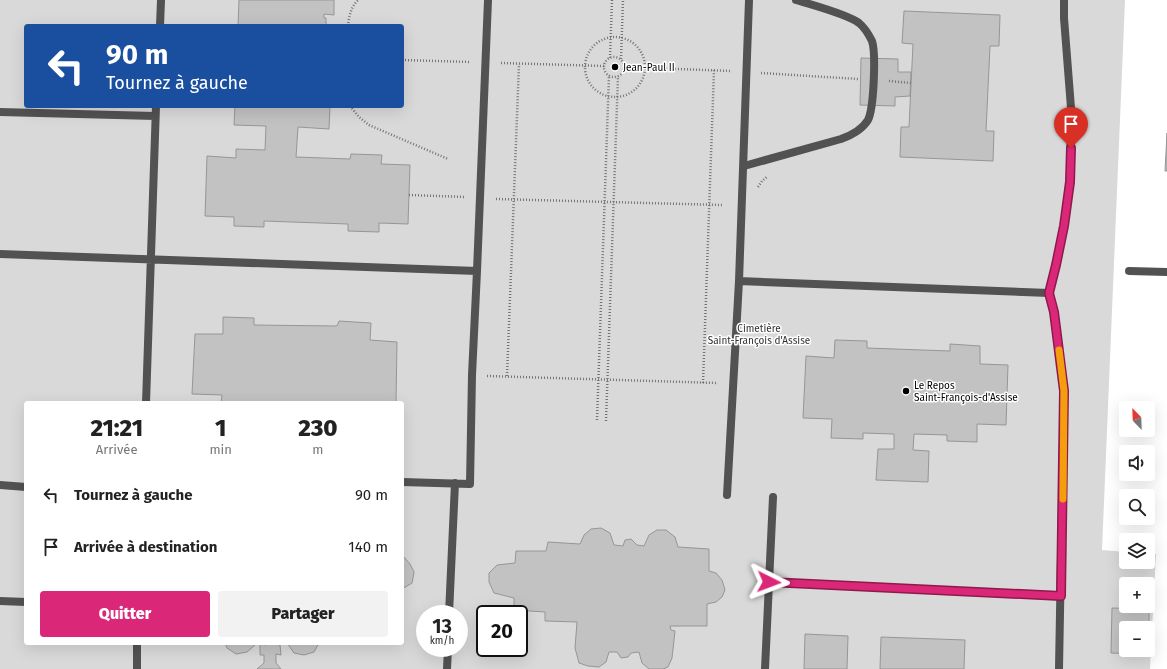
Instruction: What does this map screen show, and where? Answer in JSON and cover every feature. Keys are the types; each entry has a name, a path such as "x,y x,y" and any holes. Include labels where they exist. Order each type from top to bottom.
{"street":[{"path":"160,24 161,0"},
{"path":"404,482 470,484 472,375 488,0"},
{"path":"727,495 739,281 749,0"},
{"path":"744,166 853,135 862,128 868,120 872,110 874,52 872,41 867,32 860,24 850,18 796,0"},
{"path":"1059,669 1064,391 1054,312 1049,293 1062,234 1070,182 1071,108 1064,0"},
{"path":"146,401 156,108"},
{"path":"0,112 155,116"},
{"path":"0,254 477,271"},
{"path":"1129,270 1167,272"},
{"path":"739,281 1049,293"},
{"path":"449,605 455,483"},
{"path":"0,485 24,487"},
{"path":"765,669 773,497"},
{"path":"769,582 1061,596"},
{"path":"0,601 24,602"},
{"path":"137,645 137,669"},
{"path":"447,669 448,657"}],"path":[{"path":"348,24 348,18 351,10 358,0"},
{"path":"610,58 612,0"},
{"path":"609,76 618,76 623,72 624,67 621,60 623,0"},
{"path":"611,37 622,37 632,42 639,49 644,58 645,68 643,78 638,87 630,93 618,97 609,96 598,92 590,85 586,75 585,65 587,55 593,46 601,40 611,37"},
{"path":"596,420 609,96 609,76 604,66 606,61 610,58 615,57 621,60"},
{"path":"404,60 475,62"},
{"path":"497,63 604,66"},
{"path":"507,376 519,64"},
{"path":"624,67 737,71"},
{"path":"703,383 714,70"},
{"path":"759,73 863,79"},
{"path":"606,421 618,76"},
{"path":"884,81 911,83"},
{"path":"352,108 359,117 369,125 448,159"},
{"path":"758,188 762,181 769,175"},
{"path":"408,195 470,198"},
{"path":"491,198 722,206"},
{"path":"493,376 713,383"}],"green space":[{"name":"Cimetière Saint-François d'Assise","path":"0,0 1125,0 1102,550 1119,551 1119,569 1155,569 1156,554 1155,577 1119,577 1119,613 1153,613 1153,621 1119,621 1119,657 1151,657 1150,669 0,669"}],"building":[{"path":"239,0 334,0 334,15 324,14 326,24 238,24"},
{"path":"904,11 1000,15 999,46 990,46 986,131 994,131 993,161 900,157 901,127 909,127 913,44 902,43"},
{"path":"861,58 898,59 898,72 911,72 910,96 895,97 895,106 860,105"},
{"path":"235,108 330,108 329,129 298,127 296,157 350,159 351,154 382,155 381,164 410,165 408,224 379,223 379,232 348,231 348,224 264,221 264,227 234,226 234,217 205,216 207,156 236,158 236,149 265,150 266,126 234,125"},
{"path":"1167,133 1167,171 1165,171"},
{"path":"223,317 254,318 254,325 337,326 339,321 371,323 370,340 397,342 396,401 221,401 222,395 192,394 195,334 223,334"},
{"name":"Le Repos Saint-François-d'Assise","path":"835,340 867,341 867,348 950,351 950,344 980,346 980,364 1008,365 1006,425 977,424 977,442 947,441 947,435 914,434 913,450 929,451 928,482 876,480 878,449 894,449 894,434 863,433 863,439 831,438 832,419 803,418 806,356 834,358"},
{"path":"601,528 610,533 614,545 623,546 625,540 631,539 637,545 644,546 649,535 657,530 666,530 675,537 678,547 709,549 709,571 716,573 722,580 725,590 722,597 716,602 707,604 707,626 670,626 671,630 675,631 672,658 668,667 663,669 649,669 642,663 639,652 631,653 628,657 621,658 617,652 609,652 606,662 599,667 579,663 575,648 577,622 545,621 545,612 528,611 528,605 514,605 514,598 494,593 489,582 489,573 497,565 515,563 516,551 546,551 548,542 580,544 584,535 591,529"},
{"path":"404,557 414,572 412,583 404,588"},
{"path":"1112,608 1119,608 1119,613 1149,613 1149,621 1119,621 1119,653 1111,653"},
{"path":"805,634 848,636 847,669 804,669"},
{"path":"881,637 965,640 964,669 880,669"},
{"path":"226,645 255,645 247,652 236,654 227,648"},
{"path":"260,645 280,645 281,655 276,654 276,663 281,669 257,669 264,663 264,655 260,655"},
{"path":"288,645 318,645 314,652 304,655 294,653"}],"slow traffic":[{"path":"1059,350 1064,391 1063,499"}],"place":[{"name":"Jean-Paul II","path":"615,67"},
{"name":"Le Repos Saint-François-d'Assise","path":"906,391"}],"route":[{"path":"769,582 1061,596 1064,391 1054,312 1049,293 1064,226 1070,182 1071,148"}]}
